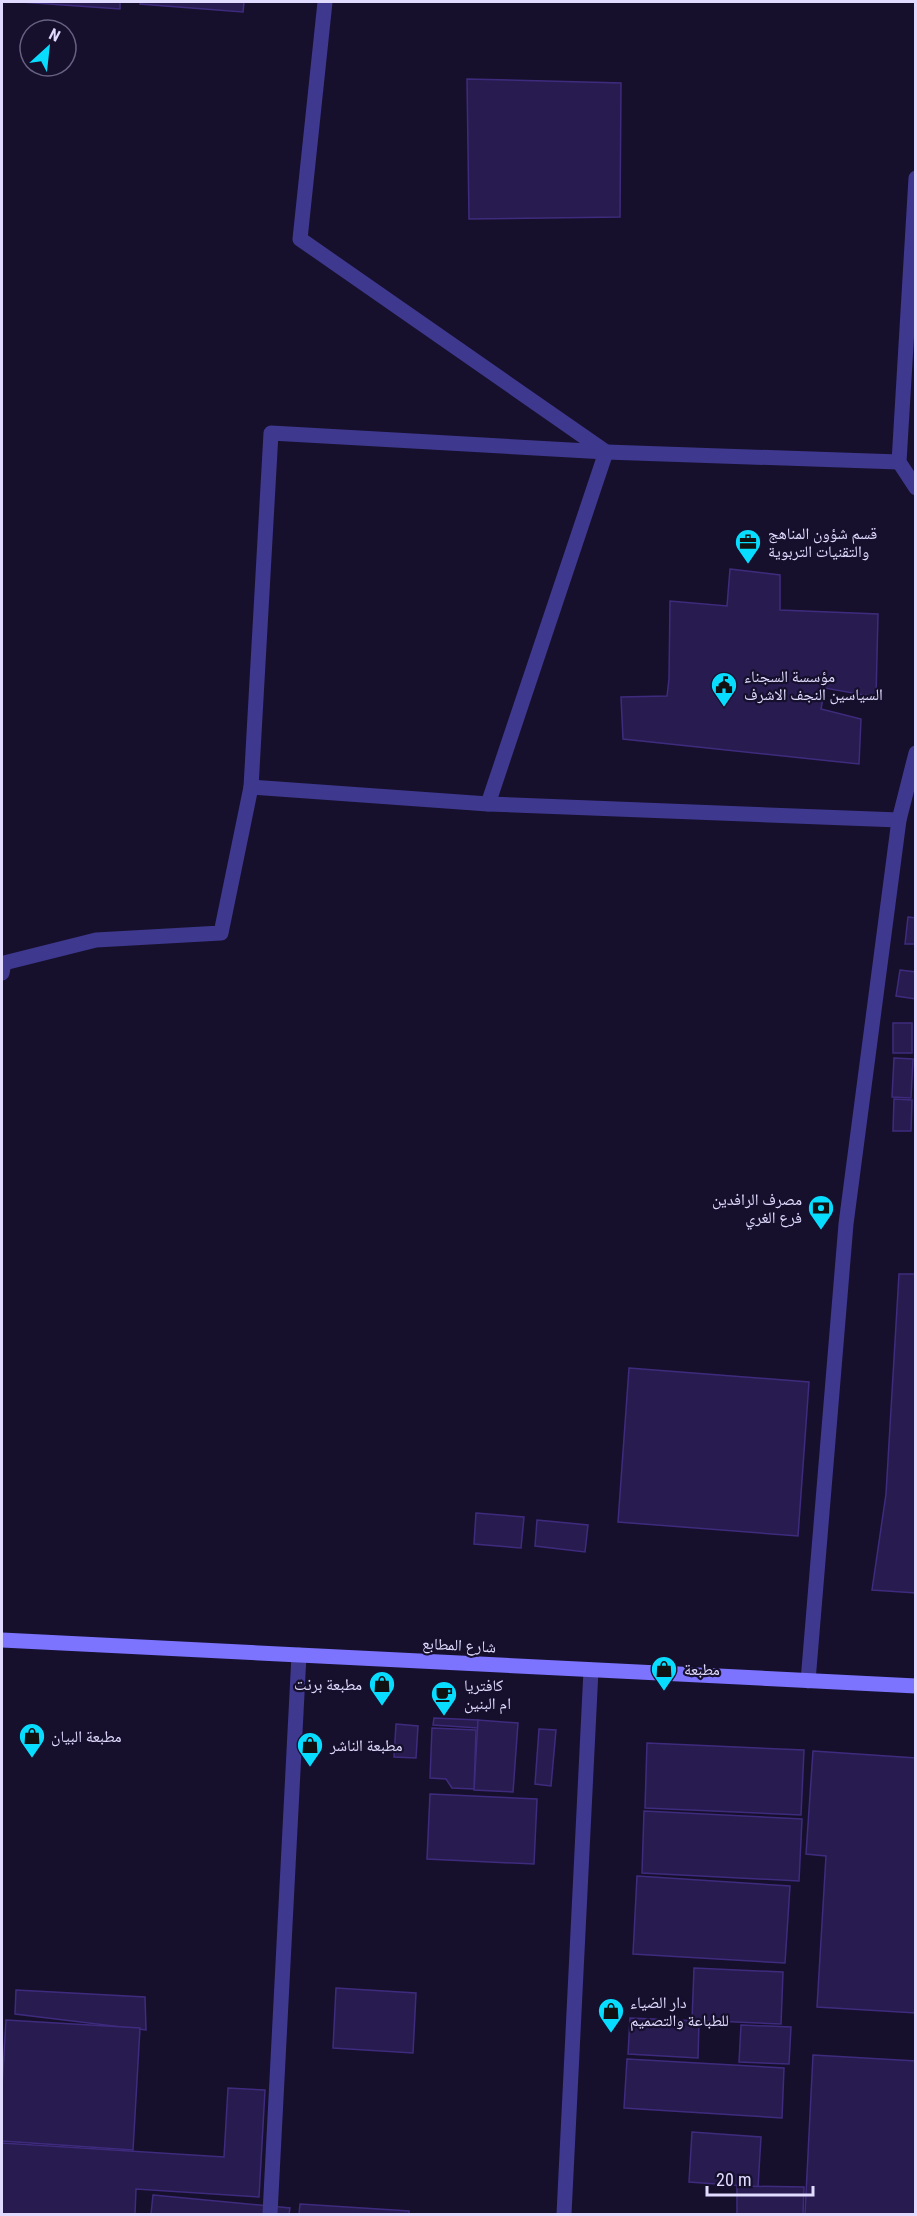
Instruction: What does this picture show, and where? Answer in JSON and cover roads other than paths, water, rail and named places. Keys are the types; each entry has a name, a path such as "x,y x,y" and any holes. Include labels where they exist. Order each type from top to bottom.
{"street":[{"path":"325,2 300,239 606,452"},
{"path":"915,178 899,462 915,488"},
{"path":"2,973 4,963 96,940 221,933 251,787 271,433 606,452 899,462"},
{"path":"488,804 606,452"},
{"path":"808,1681 846,1224 899,820 915,753"},
{"path":"251,787 488,804 899,820"},
{"name":"شارع المطابع","path":"2,1640 915,1686"},
{"path":"270,2214 298,1655"},
{"path":"564,2214 591,1670"}],"place":[{"name":"قسم شؤون المناهج والتقنيات التربوية","path":"748,565"},
{"name":"مؤسسة السجناء السياسين النجف الاشرف","path":"724,708"},
{"name":"مصرف الرافدين فرع الغري","path":"821,1231"},
{"name":"مطبعة","path":"664,1692"},
{"name":"مطبعة برنت","path":"382,1707"},
{"name":"كافتريا ام البنين","path":"444,1717"},
{"name":"مطبعة البيان","path":"32,1759"},
{"name":"مطبعة الناشر","path":"310,1768"},
{"name":"دار الضياء للطباعة والتصميم","path":"611,2034"}]}
